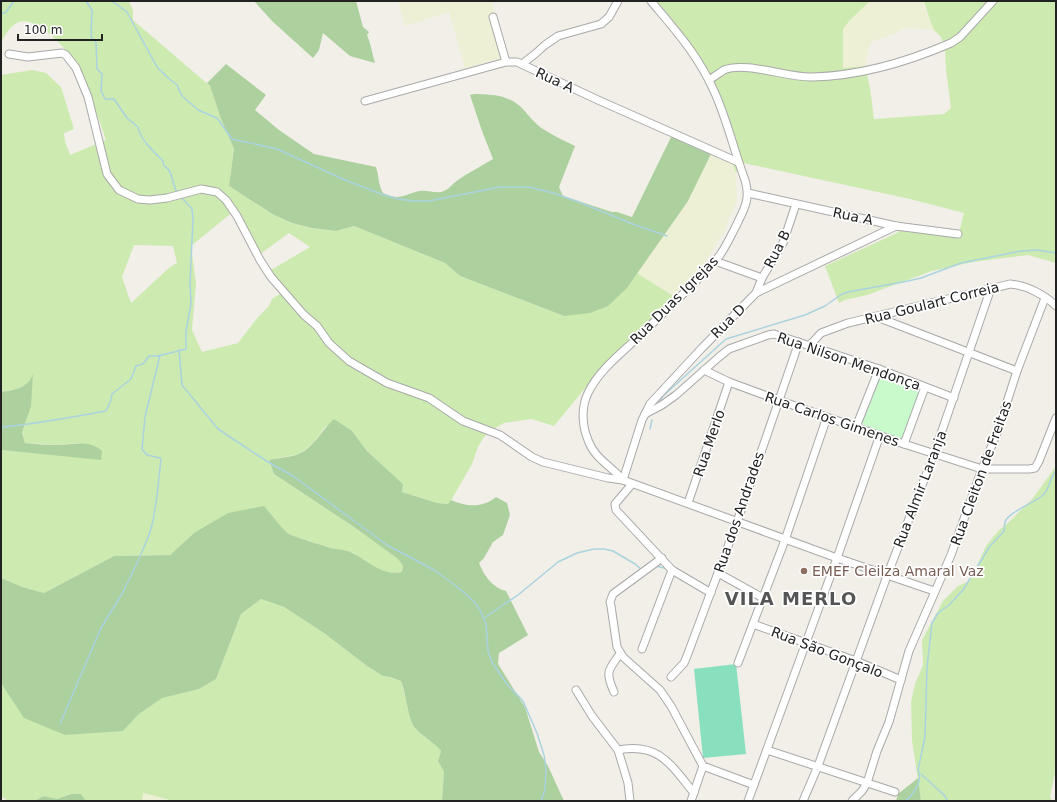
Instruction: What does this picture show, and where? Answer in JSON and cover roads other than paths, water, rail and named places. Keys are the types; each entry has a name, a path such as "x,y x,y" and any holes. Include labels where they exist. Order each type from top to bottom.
{"street":[{"path":"522,64 558,36 601,24 610,17 618,1"},
{"path":"651,1 690,47 709,80 717,98 748,193"},
{"path":"709,80 725,70 743,68 810,77 845,75 885,67 952,43 960,37 993,1"},
{"path":"493,17 506,62"},
{"path":"9,54 28,56 62,53 66,55 76,68 88,97 107,174 119,190 138,199 150,200 167,198 202,190 217,192 226,200 237,216 260,260 271,277 304,315 317,326 329,344 349,361 387,383 429,398 464,421 500,435 532,457 543,462 608,478 623,480 786,540 934,591"},
{"name":"Rua A","path":"365,101 506,62 512,62 522,64 598,100 738,162"},
{"name":"Rua A","path":"748,193 896,226 958,234"},
{"name":"Rua Duas Igrejas","path":"623,480 599,459 588,441 584,426 584,410 587,394 597,379 613,361 715,261 724,248 743,212 748,193"},
{"name":"Rua B","path":"756,293 762,278 783,243 796,204"},
{"name":"Rua D","path":"623,480 645,414 652,402 756,293 896,226"},
{"path":"715,261 762,278"},
{"name":"Rua Goulart Correia","path":"810,345 823,332 848,323 1010,284 1019,285 1056,306"},
{"name":"Rua Almir Laranja","path":"803,801 818,766 887,576 934,454 991,288"},
{"name":"Rua Cleiton de Freitas","path":"852,801 867,783 877,751 889,722 909,651 951,555 982,469 1002,420 1016,371 1044,298"},
{"path":"877,317 1016,371"},
{"name":"Rua Nilson Mendonça","path":"704,370 729,349 768,335 779,335 879,369 954,398"},
{"name":"Rua dos Andrades","path":"671,677 684,663 687,656 737,522 799,342"},
{"path":"856,427 879,369"},
{"path":"645,414 662,405 676,395 704,370"},
{"name":"Rua Carlos Gimenes","path":"704,370 729,382 778,400 904,444 982,469 1029,470 1035,468 1039,462 1056,418"},
{"name":"Rua Merlo","path":"688,503 729,382"},
{"path":"904,444 925,387"},
{"path":"738,663 786,540 826,417"},
{"path":"748,801 806,644 880,435"},
{"path":"632,484 615,504 616,508 672,570 711,593"},
{"path":"662,558 616,591 611,598 610,606 616,641 620,654 660,690 671,706 703,766 754,785"},
{"path":"642,649 672,570"},
{"path":"718,574 763,598"},
{"name":"Rua São Gonçalo","path":"753,624 856,661 901,680"},
{"path":"614,692 608,680 608,672 620,654"},
{"path":"576,690 592,716 618,750 626,776 630,801"},
{"path":"618,750 639,748 654,752 673,768 694,793"},
{"path":"767,750 895,792"},
{"path":"691,801 703,766"}],"waterway":[{"path":"1,14 6,12 14,1"},
{"path":"86,1 92,10 91,37 96,42 97,69 102,74 101,91 105,99 114,99 127,118 138,127 144,141 163,161 164,165 170,171 177,192"},
{"path":"112,1 127,12 157,67 177,85 182,96 198,110 217,118 232,139 277,149 345,180 398,199 429,201 500,187 529,187 579,202 630,223 667,236"},
{"path":"1,427 106,411 112,394 131,379 136,366 143,364 149,356 158,356 186,349 186,331 191,304 190,283 193,219 192,209 182,198"},
{"path":"659,403 663,396 726,339 805,315 825,306 842,294 921,278 961,263 1021,251 1037,250 1056,253"},
{"path":"179,350 182,385 218,429 268,462 293,476 387,545 434,570 456,586 475,603 486,624 488,651 492,662 506,683 523,701 537,733 544,755 546,768 545,790 541,801"},
{"path":"60,724 101,628 123,592 139,559 153,521 161,459 147,455 142,449 145,417 160,355"},
{"path":"650,429 652,420"},
{"path":"905,801 915,791 919,783 918,770 925,737 927,667 932,623 938,613 949,605 963,590 990,546 1004,531 1007,518 1043,495 1056,471"},
{"path":"484,618 518,595 558,562 577,553 594,549 613,551 642,570"},
{"path":"656,566 668,569"},
{"path":"921,774 944,795 948,801"}],"place":[{"name":"EMEF Cleilza Amaral Vaz","path":"804,571"}],"district":[{"name":"VILA MERLO","path":"791,599"}]}
